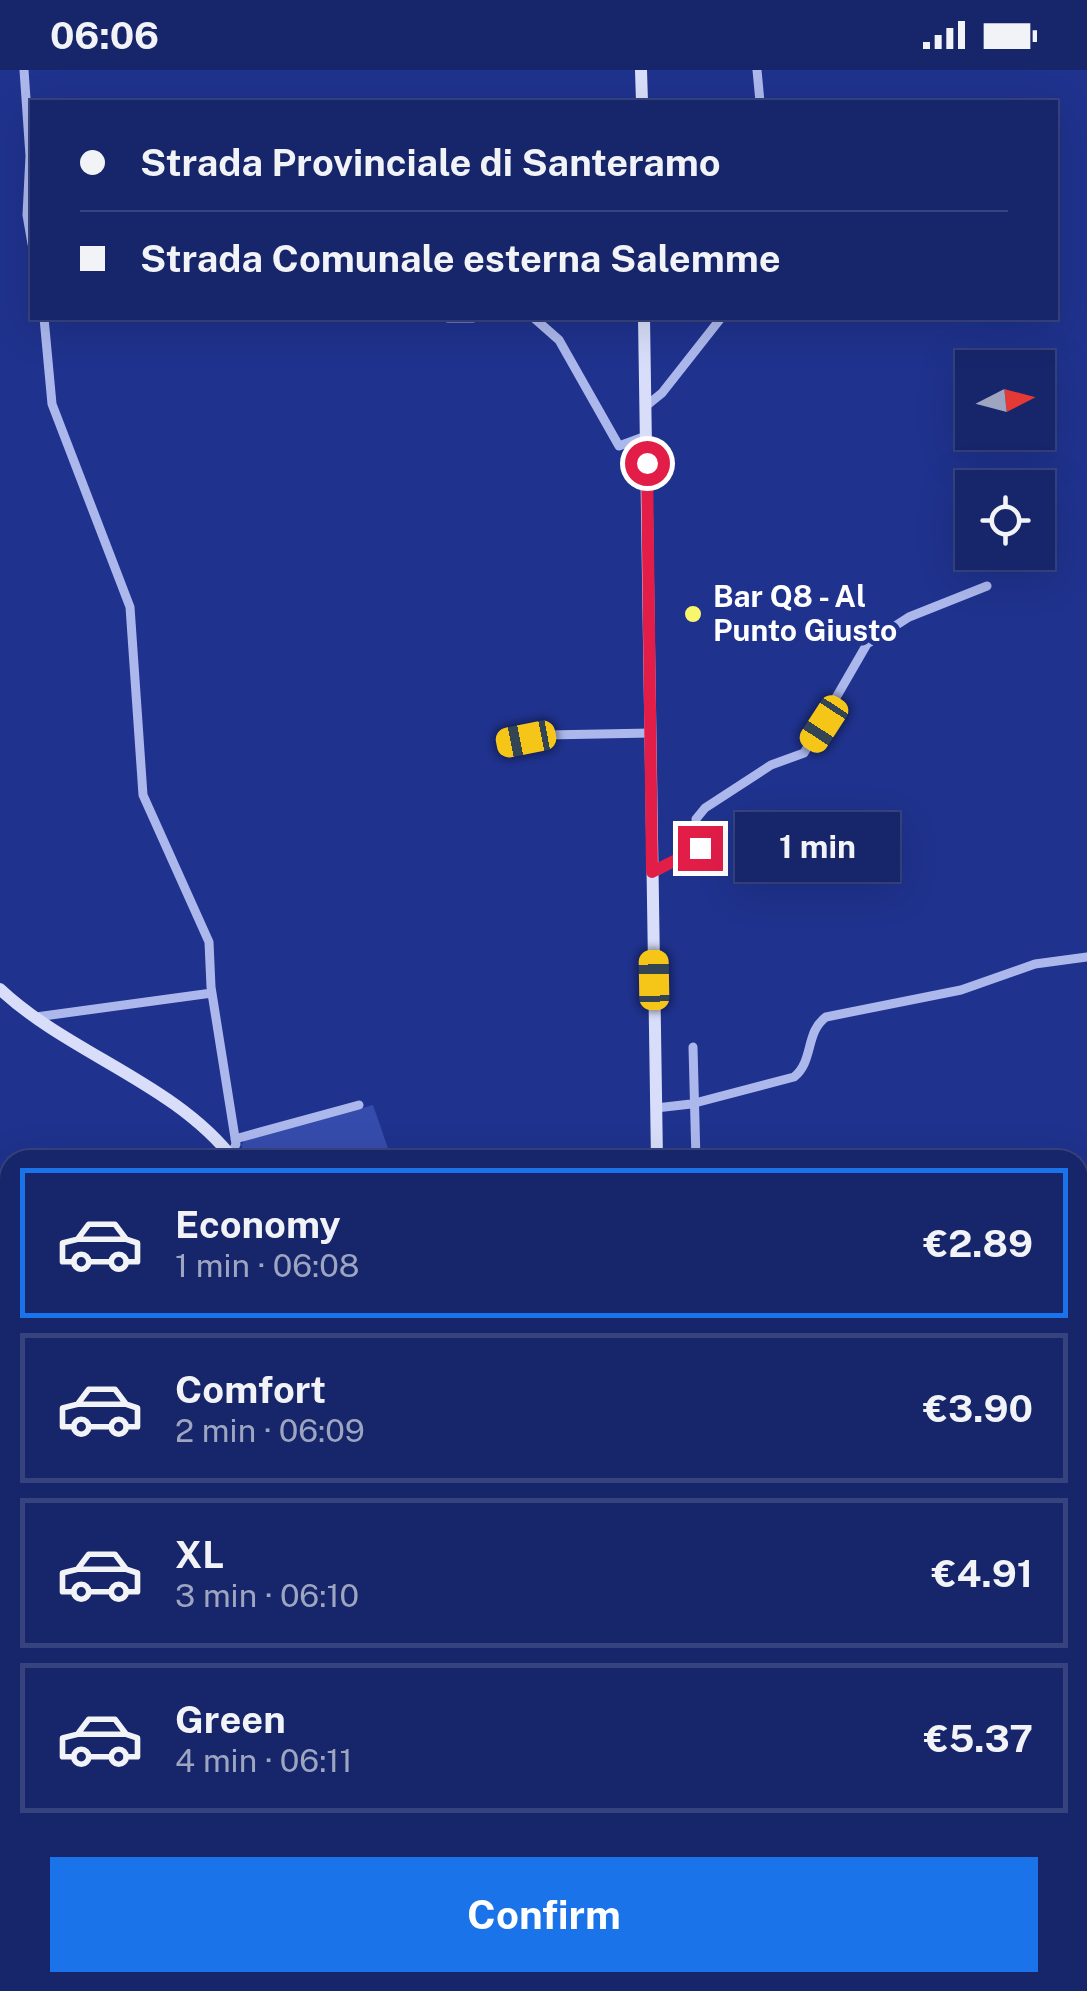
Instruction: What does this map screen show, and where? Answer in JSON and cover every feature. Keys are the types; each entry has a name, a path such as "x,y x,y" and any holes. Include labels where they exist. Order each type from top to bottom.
{"main road":[{"path":"642,70 642,100"},
{"path":"644,320 646,706 651,733 657,1150"},
{"path":"0,988 33,1018 161,1098 223,1150"}],"street":[{"path":"24,70 30,232"},
{"path":"757,70 760,100"},
{"path":"44,320 52,404 130,607 143,796 173,870 206,934 236,1138 234,1150"},
{"path":"536,320 559,340 619,446 646,436"},
{"path":"646,406 662,393 719,320"},
{"path":"652,872 700,848 696,819 704,808 771,766 804,753 867,644 910,617 986,586"},
{"path":"506,743 547,736 651,733"},
{"path":"656,1108 691,1104 794,1077 805,1066 813,1030 826,1017 948,994 1035,964 1087,957"},
{"path":"33,1018 212,994"},
{"path":"693,1047 691,1104 695,1150"},
{"path":"236,1138 359,1105"}],"shaded area":[{"path":"373,1105 389,1150 243,1150 245,1140"}],"place":[{"name":"Bar Q8 - Al Punto Giusto","path":"693,614"}],"route":[{"path":"647,463 652,872 661,872 700,848"}]}
